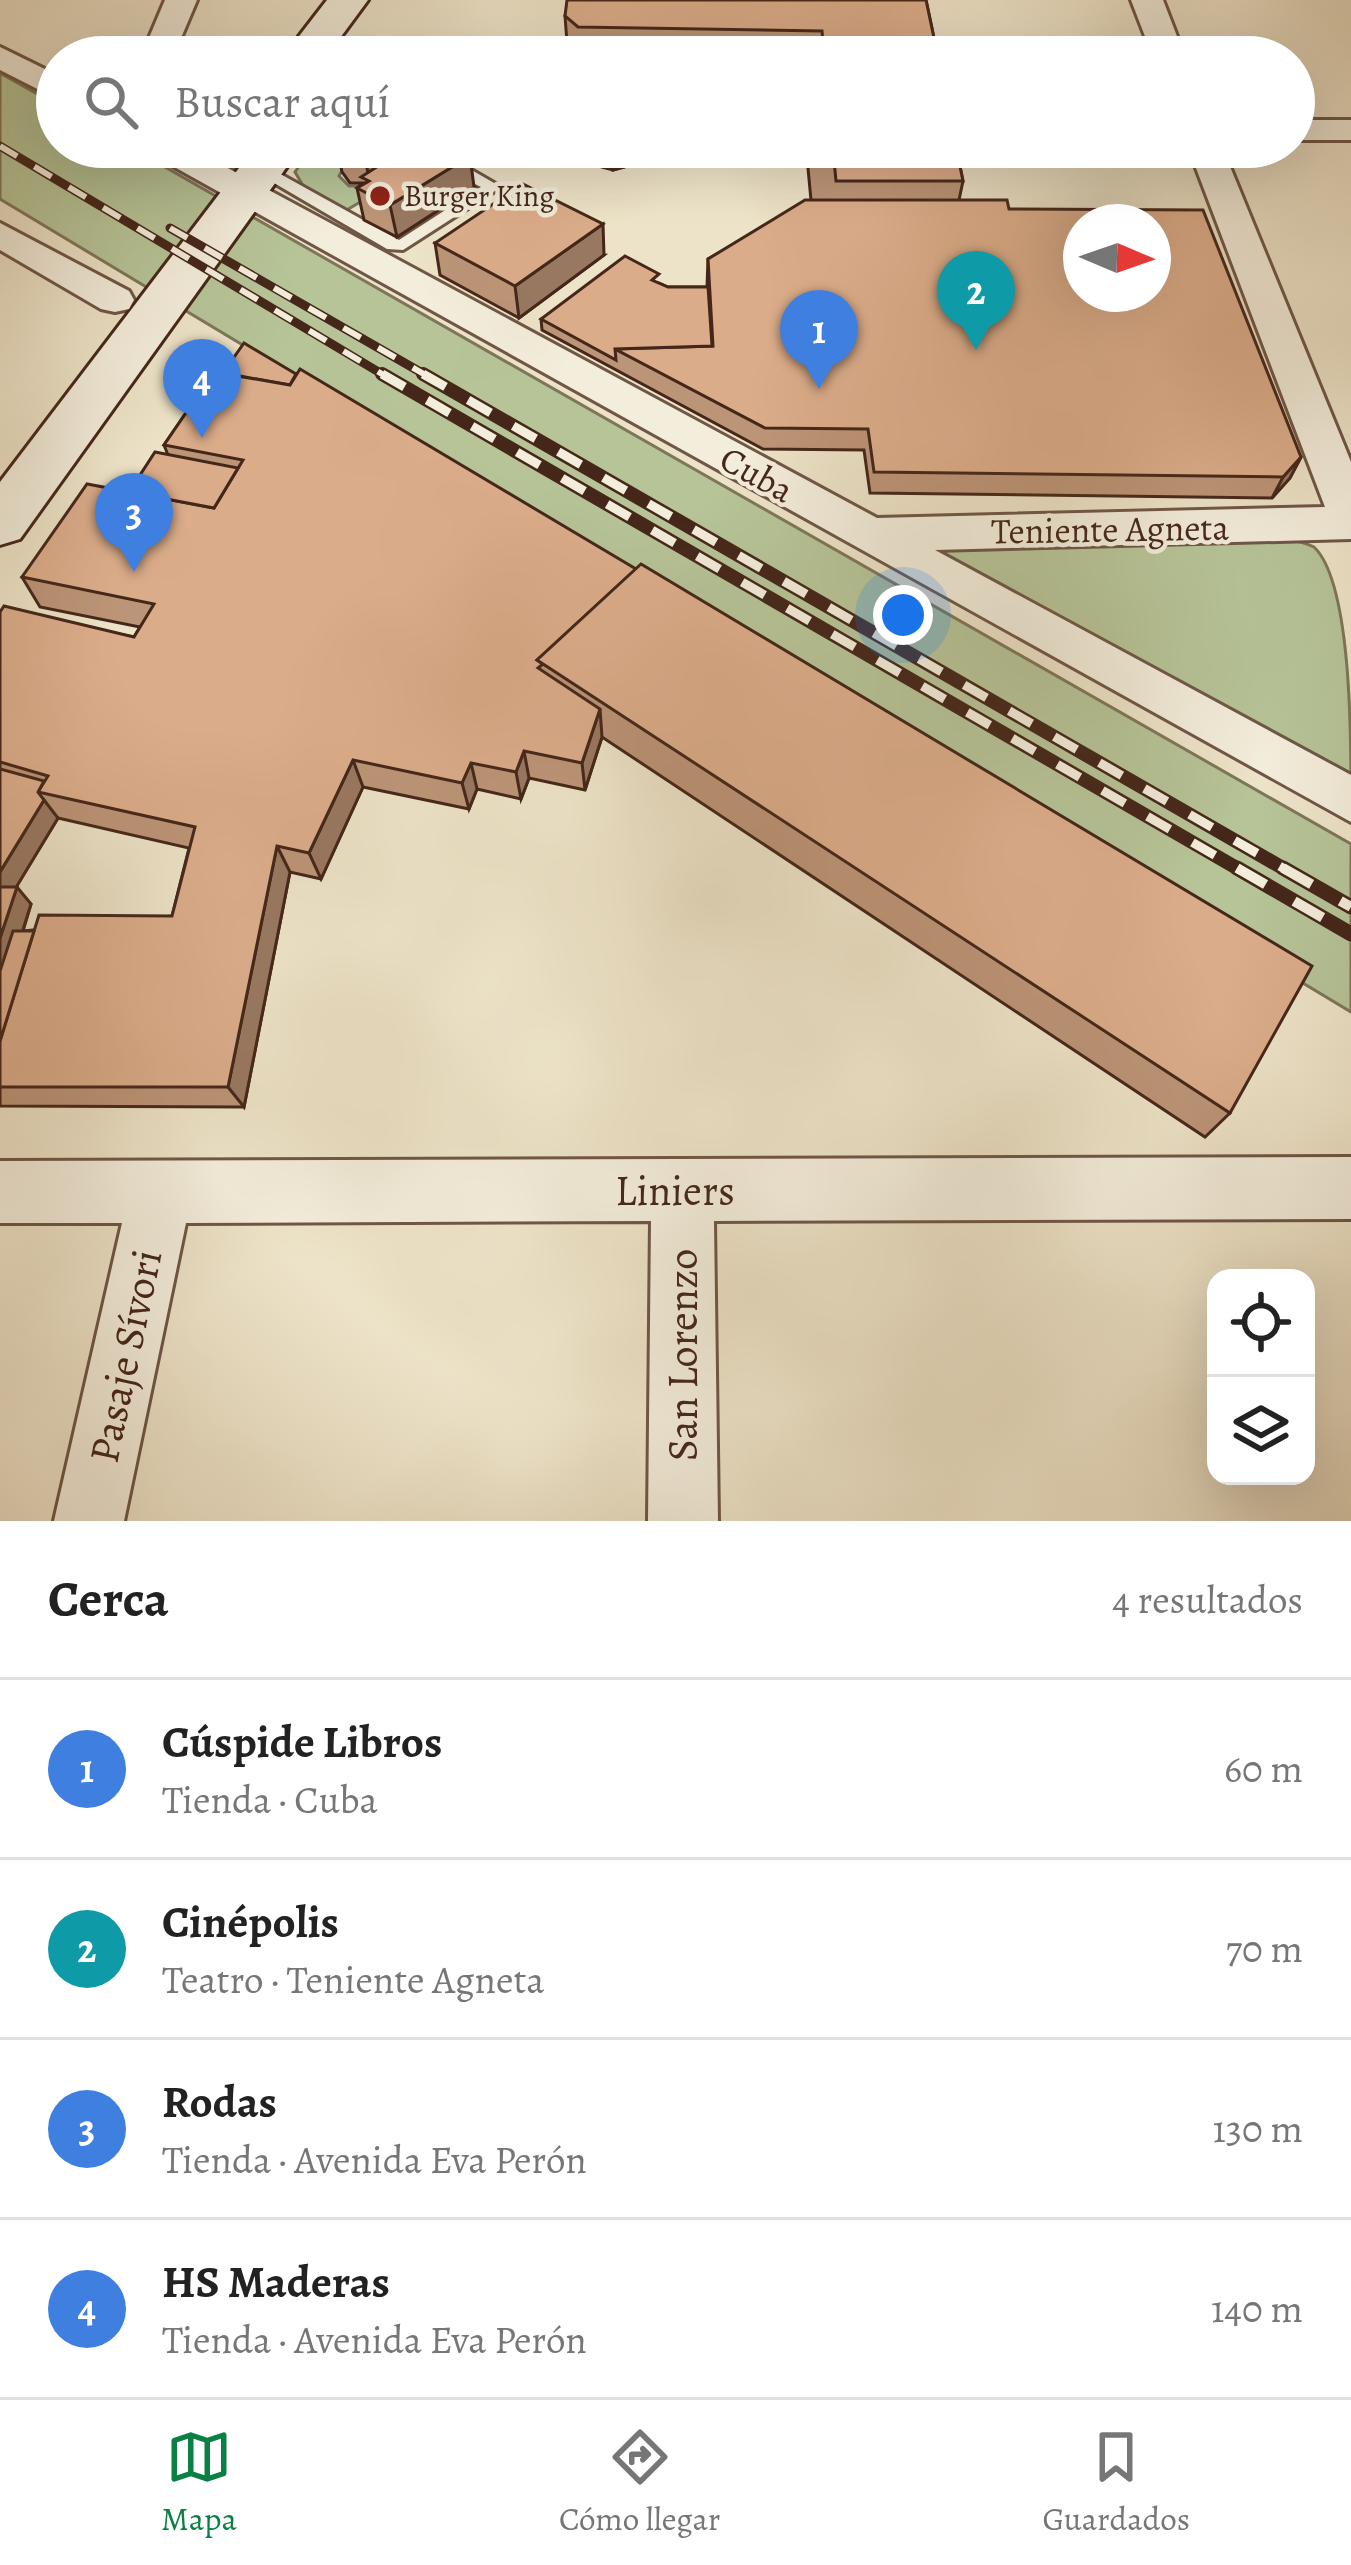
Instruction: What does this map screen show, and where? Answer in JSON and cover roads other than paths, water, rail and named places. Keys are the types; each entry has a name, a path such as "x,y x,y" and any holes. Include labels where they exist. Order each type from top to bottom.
{"main road":[{"path":"320,36 348,0"},
{"path":"361,36 389,0"},
{"path":"0,448 115,300 248,168"},
{"path":"0,524 249,168"}],"street":[{"path":"166,36 181,0"},
{"path":"1147,0 1161,36"},
{"path":"0,57 36,77"},
{"path":"1315,130 1351,130"},
{"name":"Cuba","path":"261,168 868,535 1351,800"},
{"path":"1212,168 1351,520"},
{"path":"0,235 115,300"},
{"name":"Teniente Agneta","path":"868,535 1351,520"},
{"name":"Liniers","path":"0,1192 1351,1188"},
{"name":"San Lorenzo","path":"682,1190 682,1521"},
{"name":"Pasaje Sívori","path":"89,1521 160,1191"}],"lane":[{"path":"262,168 393,245 403,245 494,187 462,168"}],"railway":[{"path":"0,146 36,167"},
{"path":"37,168 387,377"},
{"path":"170,228 429,377"},
{"path":"382,374 1242,871"},
{"path":"423,374 1288,871"},
{"path":"1237,868 1351,934"},
{"path":"1283,868 1351,907"}],"place":[{"name":"Burger King","path":"380,196"},
{"name":"Cinépolis","path":"976,350"},
{"name":"Cúspide Libros","path":"819,389"},
{"name":"HS Maderas","path":"202,438"},
{"name":"Rodas","path":"134,572"}]}
